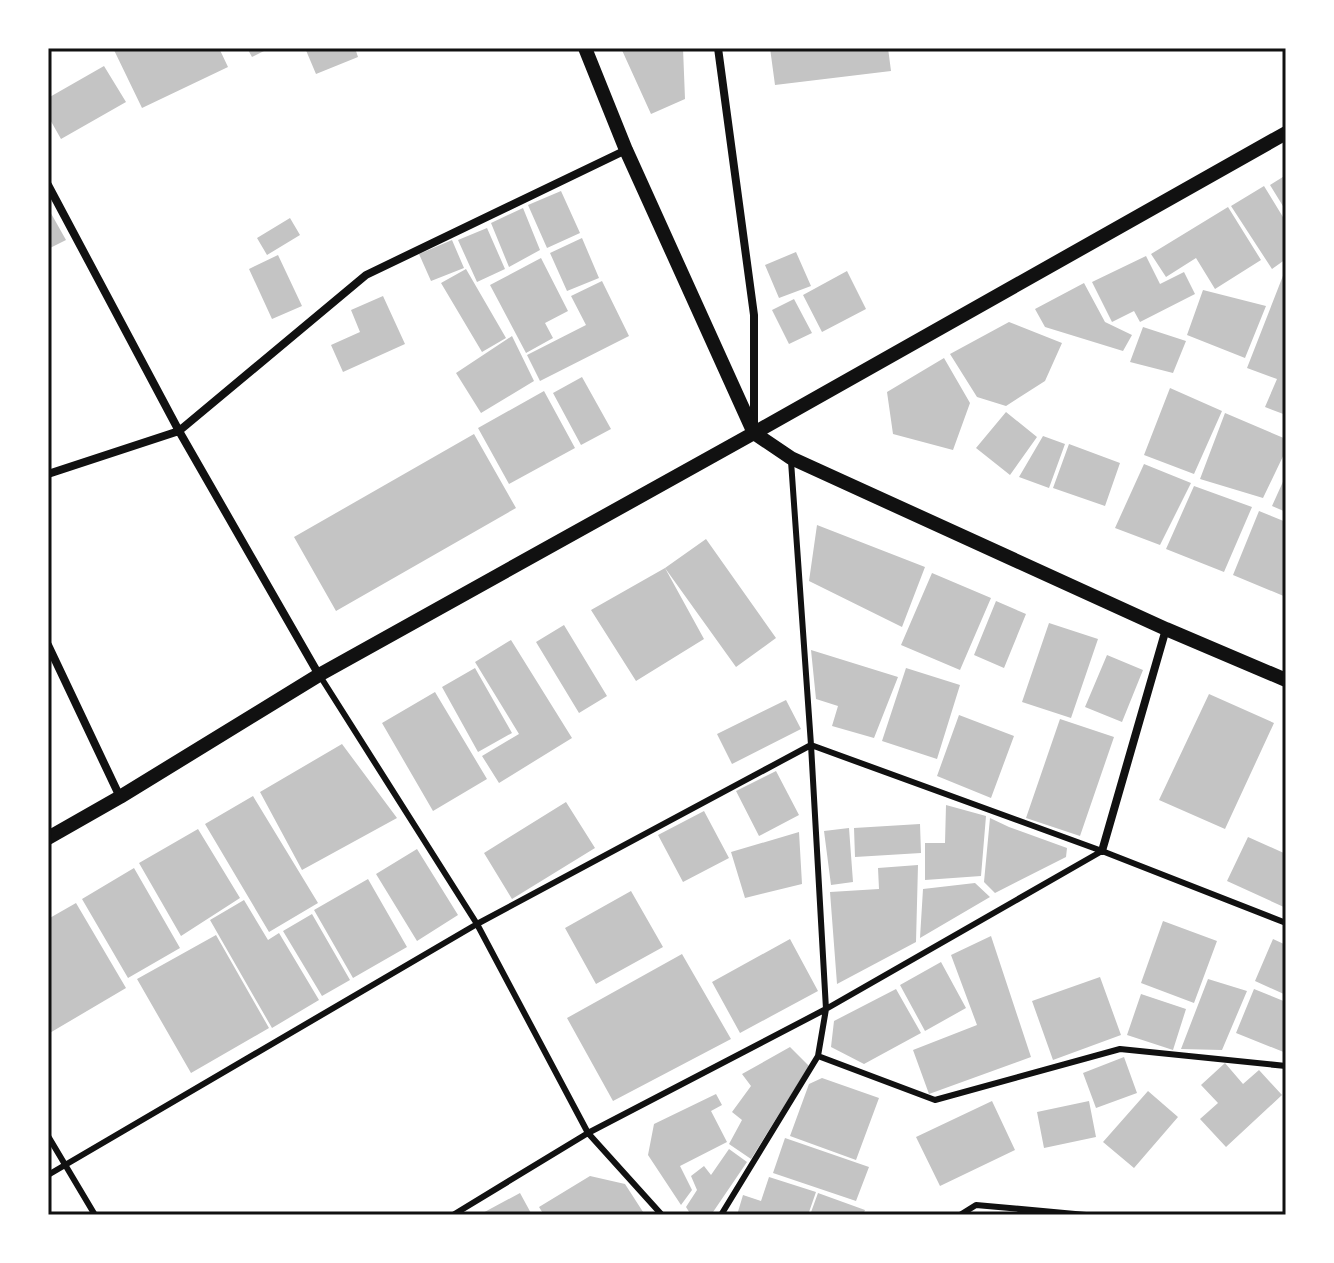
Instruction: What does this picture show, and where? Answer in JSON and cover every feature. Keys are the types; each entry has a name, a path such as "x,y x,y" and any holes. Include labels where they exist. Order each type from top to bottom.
{"street":[{"path":"585,48 626,150 754,433 791,458 1166,629 1286,680"},
{"path":"718,48 754,315 754,433"},
{"path":"48,838 319,675 1286,133"},
{"path":"48,474 179,431 366,275 626,150"},
{"path":"48,185 179,431 319,675"},
{"path":"1102,851 1166,629"},
{"path":"48,645 120,797"}],"lane":[{"path":"721,1215 818,1056 826,1009 791,458"},
{"path":"319,675 477,924 588,1133 662,1215"},
{"path":"48,1175 477,924 811,745 1102,851 1286,923"},
{"path":"453,1215 588,1133 826,1009 1102,851"},
{"path":"818,1056 935,1100 1120,1049 1286,1066"},
{"path":"48,1136 95,1215"},
{"path":"960,1215 976,1205 1086,1215"}],"building":[{"path":"113,48 219,48 228,67 142,108"},
{"path":"247,48 270,48 252,57"},
{"path":"305,48 355,48 358,57 316,74"},
{"path":"621,48 683,48 685,99 651,114"},
{"path":"770,48 888,48 891,71 775,85"},
{"path":"104,66 126,102 61,139 48,116 48,98"},
{"path":"1286,175 1286,211 1270,185"},
{"path":"1264,186 1286,222 1286,259 1272,269 1231,206"},
{"path":"561,191 580,233 547,248 528,205"},
{"path":"1228,207 1261,260 1215,289 1196,258 1166,277 1151,254"},
{"path":"48,208 66,240 48,249"},
{"path":"523,208 540,250 509,267 491,223"},
{"path":"290,218 300,235 267,255 257,238"},
{"path":"487,228 505,269 477,282 458,240"},
{"path":"582,238 599,278 567,291 550,253"},
{"path":"452,240 464,268 431,281 419,254"},
{"path":"796,252 811,286 779,298 765,265"},
{"path":"278,255 302,306 272,319 249,269"},
{"path":"1146,256 1160,284 1184,272 1195,294 1140,322 1134,311 1112,322 1092,282"},
{"path":"541,258 568,311 545,323 553,338 526,353 490,285"},
{"path":"1286,268 1286,415 1265,407 1277,379 1247,368"},
{"path":"466,269 506,338 482,352 441,283"},
{"path":"847,271 866,309 822,332 803,295"},
{"path":"602,281 629,336 540,381 527,355 586,325 571,296"},
{"path":"1084,283 1105,322 1132,335 1123,351 1045,327 1035,309"},
{"path":"1203,290 1266,306 1245,358 1187,335"},
{"path":"383,296 405,344 343,372 331,345 360,332 351,310"},
{"path":"794,299 812,333 789,344 772,310"},
{"path":"1009,322 1062,343 1045,381 1006,406 977,397 950,354"},
{"path":"1143,327 1186,341 1173,373 1130,362"},
{"path":"512,336 534,381 481,413 456,373"},
{"path":"944,358 970,403 953,450 893,434 887,392"},
{"path":"582,377 611,429 581,445 553,393"},
{"path":"1170,388 1222,411 1194,474 1144,455"},
{"path":"544,391 575,448 509,484 478,428"},
{"path":"1006,412 1037,437 1010,475 976,448"},
{"path":"1225,413 1286,439 1286,450 1263,498 1200,479"},
{"path":"474,434 516,508 336,611 294,537"},
{"path":"1043,436 1065,444 1049,488 1019,477"},
{"path":"1069,444 1120,463 1105,506 1053,488"},
{"path":"1144,464 1191,483 1160,545 1115,528"},
{"path":"1286,475 1286,512 1272,506"},
{"path":"1194,486 1252,507 1224,572 1166,549"},
{"path":"1259,511 1286,522 1286,597 1233,575"},
{"path":"817,525 925,567 902,627 809,581"},
{"path":"706,539 776,638 736,667 665,568"},
{"path":"665,568 704,639 636,681 591,610"},
{"path":"932,573 991,598 960,670 901,645"},
{"path":"996,601 1026,614 1004,668 974,655"},
{"path":"1049,623 1098,639 1071,718 1022,702"},
{"path":"564,625 607,696 579,713 536,642"},
{"path":"511,640 572,738 499,783 482,756 519,734 475,662"},
{"path":"811,650 898,677 874,738 832,726 838,706 816,699"},
{"path":"1107,655 1143,670 1122,722 1085,707"},
{"path":"475,668 512,733 478,752 442,687"},
{"path":"906,668 960,685 937,759 882,741"},
{"path":"435,692 487,779 433,811 382,723"},
{"path":"1209,694 1274,723 1225,829 1159,800"},
{"path":"786,700 801,729 732,764 717,734"},
{"path":"959,715 1014,736 991,798 937,776"},
{"path":"1060,719 1114,737 1080,836 1026,818"},
{"path":"342,744 397,818 302,870 260,792"},
{"path":"776,771 799,815 759,836 736,791"},
{"path":"253,796 318,903 269,932 205,824"},
{"path":"566,802 595,848 512,899 484,853"},
{"path":"946,805 986,816 981,876 925,880 925,843 945,843"},
{"path":"704,811 729,858 683,882 658,835"},
{"path":"990,818 1067,848 1066,857 995,893 984,882"},
{"path":"920,824 921,853 855,857 854,828"},
{"path":"849,828 853,882 831,885 824,831"},
{"path":"198,829 240,898 181,936 139,863"},
{"path":"799,832 802,884 745,898 731,852"},
{"path":"1248,837 1286,854 1286,908 1227,881"},
{"path":"417,849 458,915 417,941 376,874"},
{"path":"918,865 916,942 837,984 830,892 879,889 878,868"},
{"path":"134,868 180,948 128,978 82,899"},
{"path":"368,879 407,947 353,978 314,910"},
{"path":"975,883 990,897 920,938 923,889"},
{"path":"631,891 663,947 596,984 565,928"},
{"path":"244,900 268,940 279,933 319,1000 272,1028 210,920"},
{"path":"76,903 126,988 48,1034 48,919"},
{"path":"312,914 350,980 322,996 283,931"},
{"path":"1163,921 1217,941 1194,1003 1141,983"},
{"path":"216,935 269,1028 191,1073 137,979"},
{"path":"991,936 1031,1057 929,1094 913,1050 977,1025 951,955"},
{"path":"790,939 818,991 740,1033 712,982"},
{"path":"1273,939 1286,945 1286,995 1255,981"},
{"path":"682,954 731,1039 613,1101 567,1018"},
{"path":"941,962 966,1008 925,1031 900,985"},
{"path":"1100,977 1121,1035 1053,1060 1032,1001"},
{"path":"1208,979 1247,991 1222,1050 1181,1049"},
{"path":"896,989 921,1033 864,1064 831,1047 834,1021"},
{"path":"1254,989 1286,1002 1286,1053 1236,1033"},
{"path":"1141,994 1186,1009 1173,1050 1127,1035"},
{"path":"790,1047 809,1066 751,1159 729,1144 742,1120 732,1112 751,1086 742,1074"},
{"path":"1124,1057 1137,1093 1096,1108 1083,1073"},
{"path":"1225,1063 1243,1084 1259,1070 1282,1095 1226,1147 1200,1119 1218,1103 1201,1085"},
{"path":"822,1078 879,1098 856,1160 790,1136 809,1084"},
{"path":"1148,1091 1178,1117 1134,1168 1103,1142"},
{"path":"716,1094 722,1105 711,1111 727,1142 680,1166 692,1190 681,1205 648,1155 654,1124"},
{"path":"992,1101 1015,1150 940,1186 916,1137"},
{"path":"1089,1101 1096,1137 1044,1148 1037,1112"},
{"path":"785,1138 869,1167 856,1201 773,1173"},
{"path":"729,1149 747,1162 711,1215 691,1215 686,1207 697,1190 691,1176 704,1166 711,1175"},
{"path":"590,1176 625,1184 645,1215 544,1215 539,1207"},
{"path":"769,1177 816,1192 808,1215 737,1215 743,1195 761,1201"},
{"path":"520,1193 532,1215 479,1215"},
{"path":"818,1193 865,1210 863,1215 810,1215"}]}
